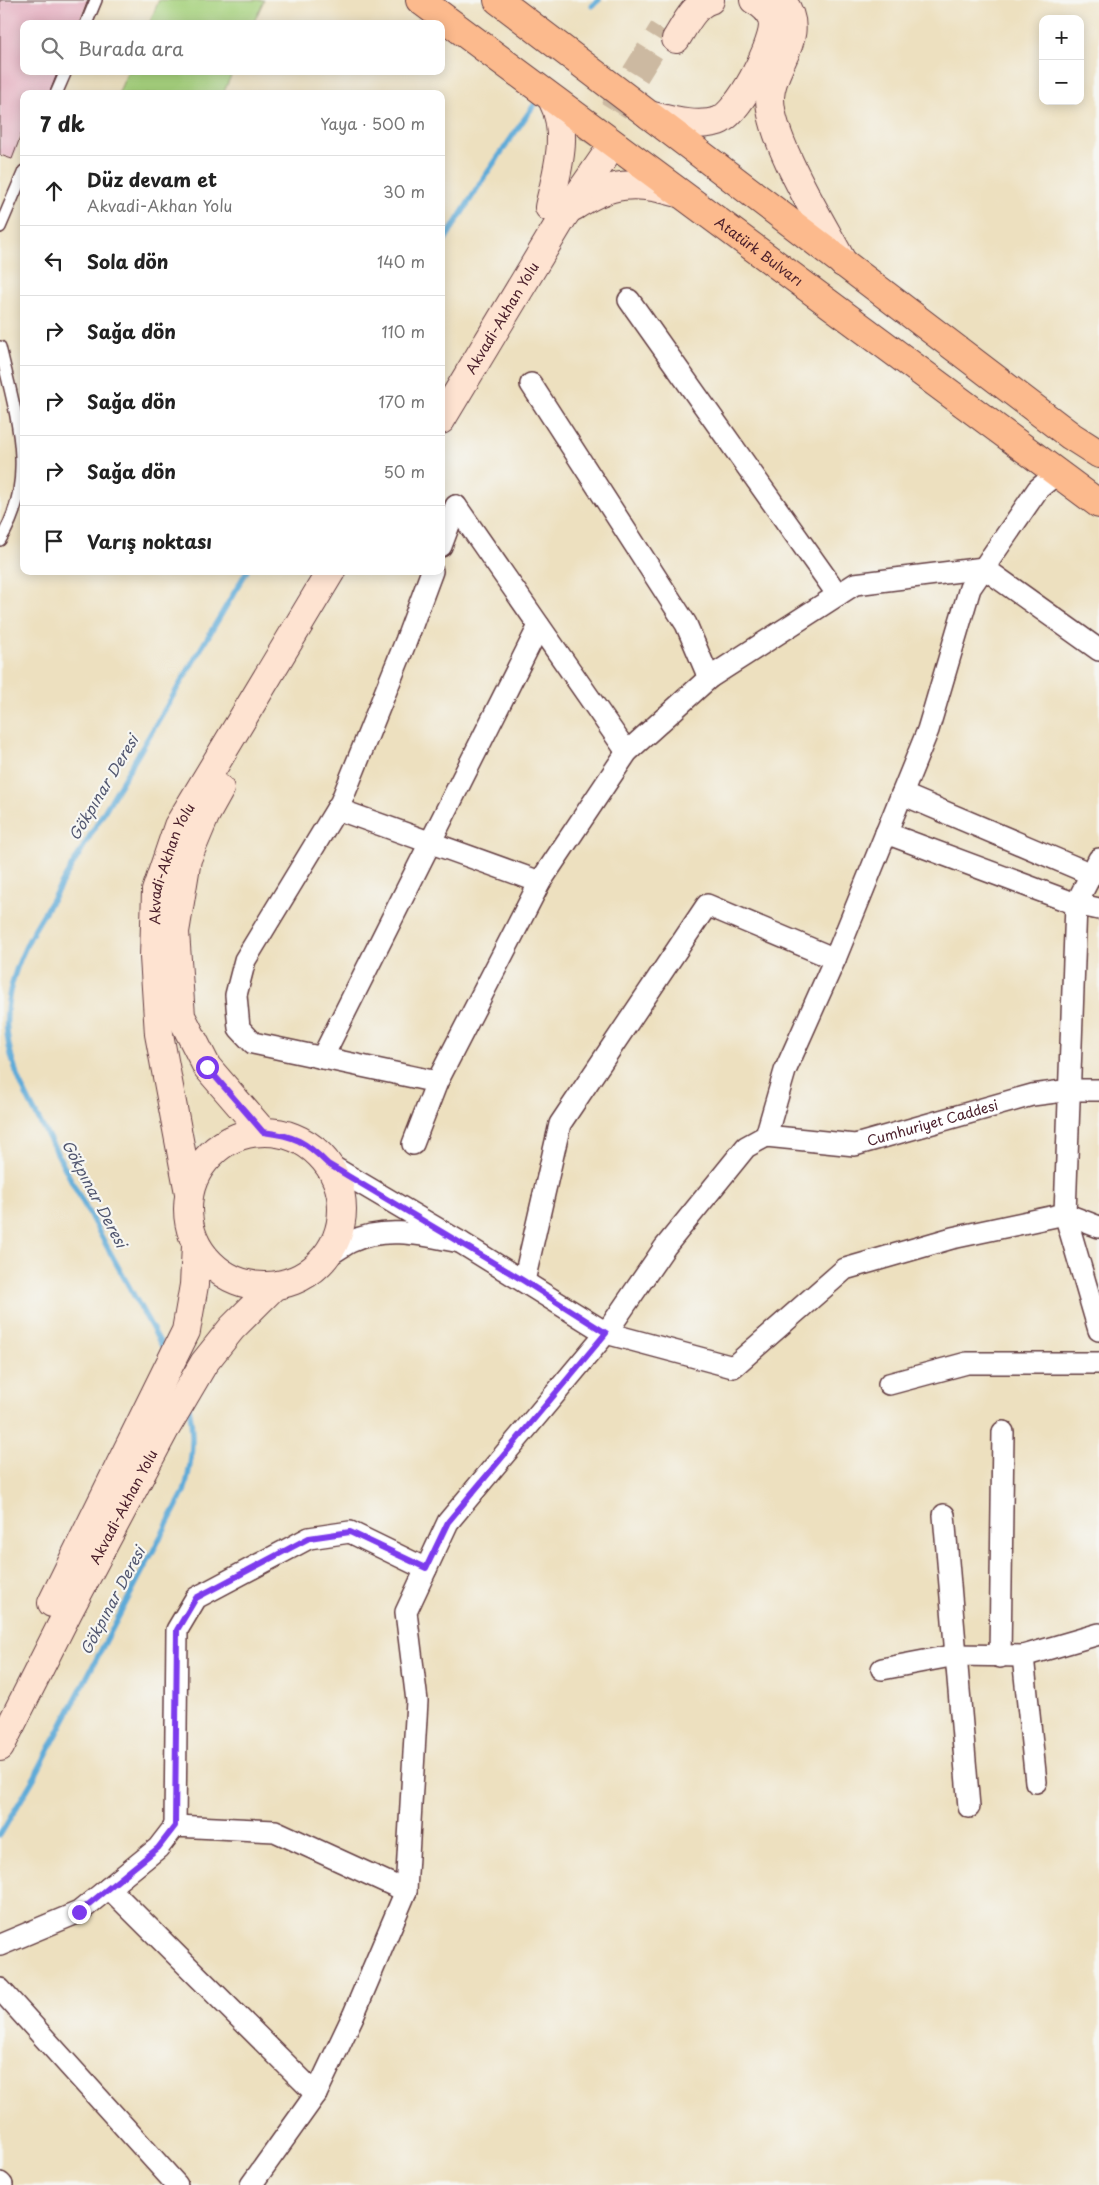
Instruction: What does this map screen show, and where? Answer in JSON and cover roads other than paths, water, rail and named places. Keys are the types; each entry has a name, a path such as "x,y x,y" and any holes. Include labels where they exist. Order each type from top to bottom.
{"main road":[{"name":"Atatürk Bulvarı","path":"420,0 1056,474 1099,504"},
{"path":"498,0 1071,436 1099,454"},
{"path":"685,0 670,34 704,2 710,0"},
{"path":"649,115 679,123 706,123 719,121 728,114 758,70 770,42 773,26 770,13 754,0"},
{"path":"781,0 788,8 791,30 787,52 775,75 770,95 771,116 780,142 843,263"},
{"path":"552,99 558,111 561,131 556,212"},
{"path":"556,212 598,150"},
{"path":"556,212 573,207 593,194 612,186 633,184 656,186 678,193"},
{"name":"Akvadi-Akhan Yolu","path":"445,381 556,212"},
{"name":"Akvadi-Akhan Yolu","path":"445,413 556,212"},
{"name":"Akvadi-Akhan Yolu","path":"189,1193 159,1034 154,957 156,891 178,826 329,575"},
{"name":"Akvadi-Akhan Yolu","path":"263,1132 207,1067 182,1016 175,932 187,859 205,816 348,575"},
{"path":"263,1132 288,1135 310,1146 328,1164 339,1186 343,1210 339,1234 327,1256 309,1274 287,1284 262,1287 236,1281 213,1267 196,1246 188,1220 189,1193 199,1168 217,1148 239,1136 263,1132"},
{"name":"Akvadi-Akhan Yolu","path":"0,1710 186,1331 194,1285 196,1246"},
{"name":"Akvadi-Akhan Yolu","path":"0,1747 68,1612 164,1431 204,1363 232,1328 274,1286"}],"street":[{"path":"630,300 838,595"},
{"path":"531,384 686,624 708,678"},
{"path":"251,2185 316,2094 353,2016 406,1891 416,1701 406,1612 426,1568 448,1522 606,1333 665,1247 746,1148 766,1136 785,1071 835,959 928,730 970,588 1038,489 1056,474"},
{"path":"445,535 456,506 627,752"},
{"path":"413,1144 437,1082 540,882 627,752 708,678 855,584 984,568 1099,650"},
{"path":"431,575 406,641 337,809 245,960 236,995 239,1028 253,1043 437,1082"},
{"path":"322,1058 539,626"},
{"path":"902,794 1095,867 1076,904 1071,1090 1065,1214 1099,1330"},
{"path":"337,809 540,882"},
{"path":"886,833 1076,904 1099,908"},
{"path":"524,1281 560,1124 707,905 835,959"},
{"name":"Cumhuriyet Caddesi","path":"766,1136 855,1145 1032,1095 1071,1090 1099,1090"},
{"path":"328,1164 460,1242 606,1333 733,1367 845,1270 952,1238 1065,1214 1099,1227"},
{"path":"327,1256 351,1242 379,1234 411,1232 460,1242"},
{"path":"889,1384 967,1363 1099,1363"},
{"path":"1000,1657 1003,1432"},
{"path":"944,1515 969,1807"},
{"path":"0,1945 79,1912 158,1848 175,1826 177,1630 196,1598 309,1538 350,1532 426,1568"},
{"path":"882,1668 956,1655 1023,1656 1099,1634"},
{"path":"1023,1656 1036,1782"},
{"path":"175,1826 275,1831 406,1891"},
{"path":"108,1888 316,2094"},
{"path":"0,1989 177,2185"}],"lane":[{"path":"88,20 96,0"},
{"path":"58,90 64,75"},
{"path":"0,227 20,180"},
{"path":"0,347 20,437"},
{"path":"0,540 11,523 20,492"}],"waterway":[{"name":"Gökpınar Deresi","path":"592,6 599,0"},
{"name":"Gökpınar Deresi","path":"445,240 485,176 534,105"},
{"name":"Gökpınar Deresi","path":"166,1353 97,1229 33,1110 19,1080 9,1048 7,1032 8,1005 17,967 34,930 245,575"},
{"name":"Gökpınar Deresi","path":"0,1835 34,1778 184,1492 192,1450 189,1407"}],"tunnel":[{"path":"591,146 663,30"}]}
